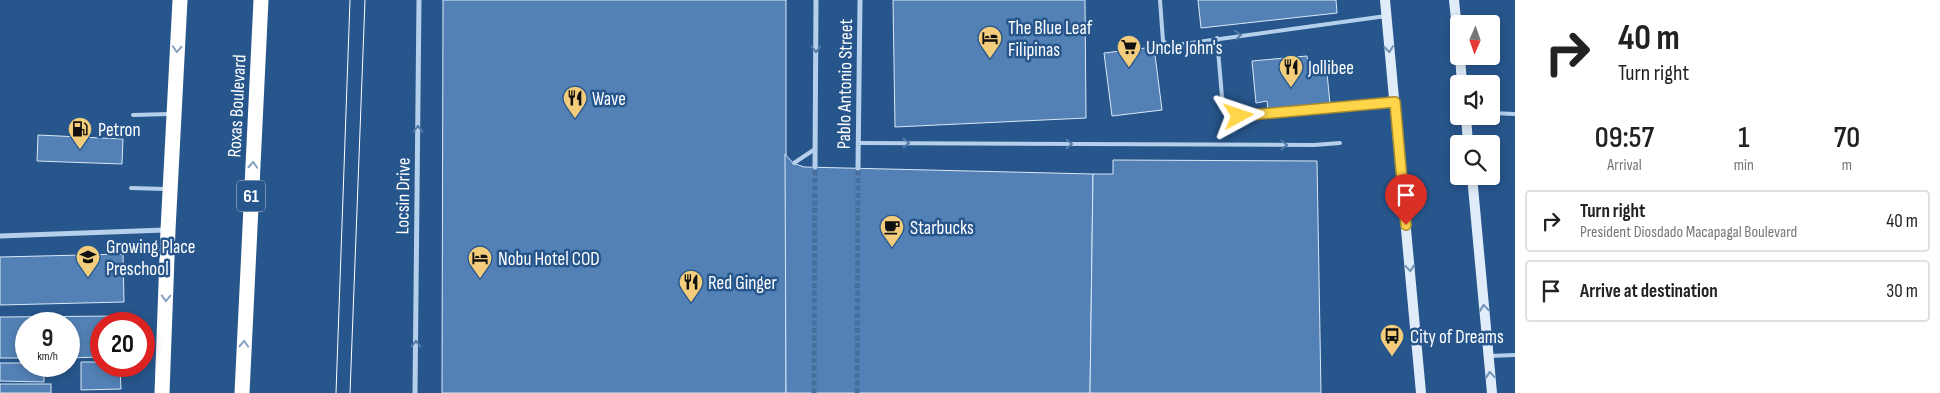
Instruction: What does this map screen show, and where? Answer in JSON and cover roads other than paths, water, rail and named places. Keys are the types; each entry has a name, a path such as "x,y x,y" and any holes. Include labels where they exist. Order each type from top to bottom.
{"highway":[{"path":"162,393 180,0"},
{"name":"Roxas Boulevard","path":"242,393 261,0"}],"main road":[{"path":"1385,0 1421,393"},
{"path":"1454,0 1456,15"},
{"path":"1473,185 1492,393"}],"street":[{"name":"Locsin Drive","path":"415,393 419,0"},
{"name":"Pablo Antonio Street","path":"815,167 816,0"},
{"name":"Pablo Antonio Street","path":"858,168 860,0"},
{"path":"0,236 168,230"}],"lane":[{"path":"1160,0 1163,41 1167,45 1386,16"},
{"path":"1217,38 1222,97 1229,110 1239,116 1395,102"},
{"path":"1500,113 1515,114"},
{"path":"133,114 174,114"},
{"path":"858,143 1314,145 1340,143"},
{"path":"794,163 815,149"},
{"path":"131,188 170,189"},
{"path":"1489,356 1515,355"}],"tunnel":[{"path":"814,393 815,167"},
{"path":"857,393 858,168"}],"tram line":[{"path":"336,393 350,0"},
{"path":"350,393 365,0"}],"place":[{"name":"The Blue Leaf Filipinas","path":"990,59"},
{"name":"Uncle John's","path":"1129,68"},
{"name":"Jollibee","path":"1291,88"},
{"name":"Wave","path":"575,119"},
{"name":"Petron","path":"80,150"},
{"name":"Starbucks","path":"892,248"},
{"name":"Growing Place Preschool","path":"88,278"},
{"name":"Nobu Hotel COD","path":"480,279"},
{"name":"Red Ginger","path":"691,303"},
{"name":"City of Dreams","path":"1392,357"}]}
